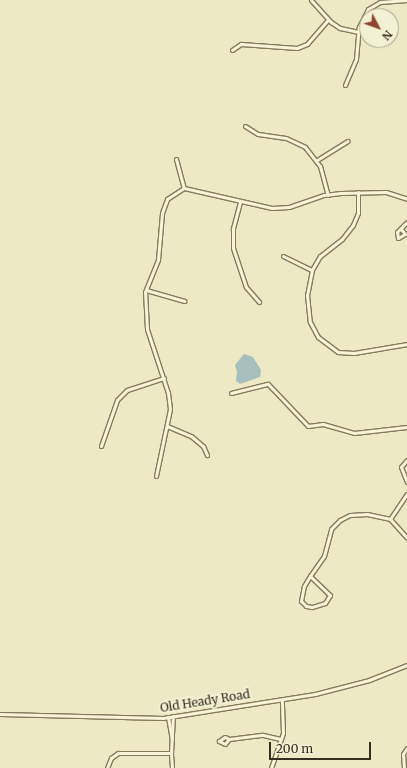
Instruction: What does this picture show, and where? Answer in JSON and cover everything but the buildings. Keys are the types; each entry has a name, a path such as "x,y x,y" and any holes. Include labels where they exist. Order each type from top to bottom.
{"street":[{"path":"311,0 328,20 340,28 359,32 356,59 345,85"},
{"path":"368,8 380,2 407,0"},
{"path":"232,50 241,44 298,48 307,44 328,20"},
{"path":"245,126 258,134 300,144 317,160 324,174 328,195"},
{"path":"317,160 348,141"},
{"path":"176,159 184,188"},
{"path":"156,476 170,409 164,378 147,329 146,290 161,246 162,213 167,200 184,188 240,202 278,208 328,195 358,192 390,192 407,199"},
{"path":"358,192 358,213 353,225 342,239 320,256 312,270 307,295 310,322 315,334 328,346 338,352 354,354 407,344"},
{"path":"240,202 233,229 233,248 246,288 259,302"},
{"path":"400,229 407,222"},
{"path":"283,256 312,270"},
{"path":"146,290 184,301"},
{"path":"101,446 117,400 127,390 164,378"},
{"path":"231,393 268,384 306,424 315,423 354,433 407,427"},
{"path":"167,426 191,436 203,446 207,454"},
{"path":"407,460 401,467 407,482"},
{"path":"390,519 407,494"},
{"path":"310,576 330,596 325,603 312,607 306,606 301,601 304,586 310,576 324,556 331,529 340,520 350,515 367,514 390,519 407,538"},
{"name":"Old Heady Road","path":"0,714 168,718 282,700 369,680 407,665"},
{"path":"271,768 281,739 284,724 282,700"},
{"path":"172,768 170,753 173,716"},
{"path":"168,718 172,739"},
{"path":"229,739 263,736 281,739"},
{"path":"404,768 403,754 407,748"},
{"path":"107,768 111,758 118,753 170,753"}],"water":[{"path":"244,354 253,357 261,370 260,377 240,384 236,381 237,372 235,365"}]}
